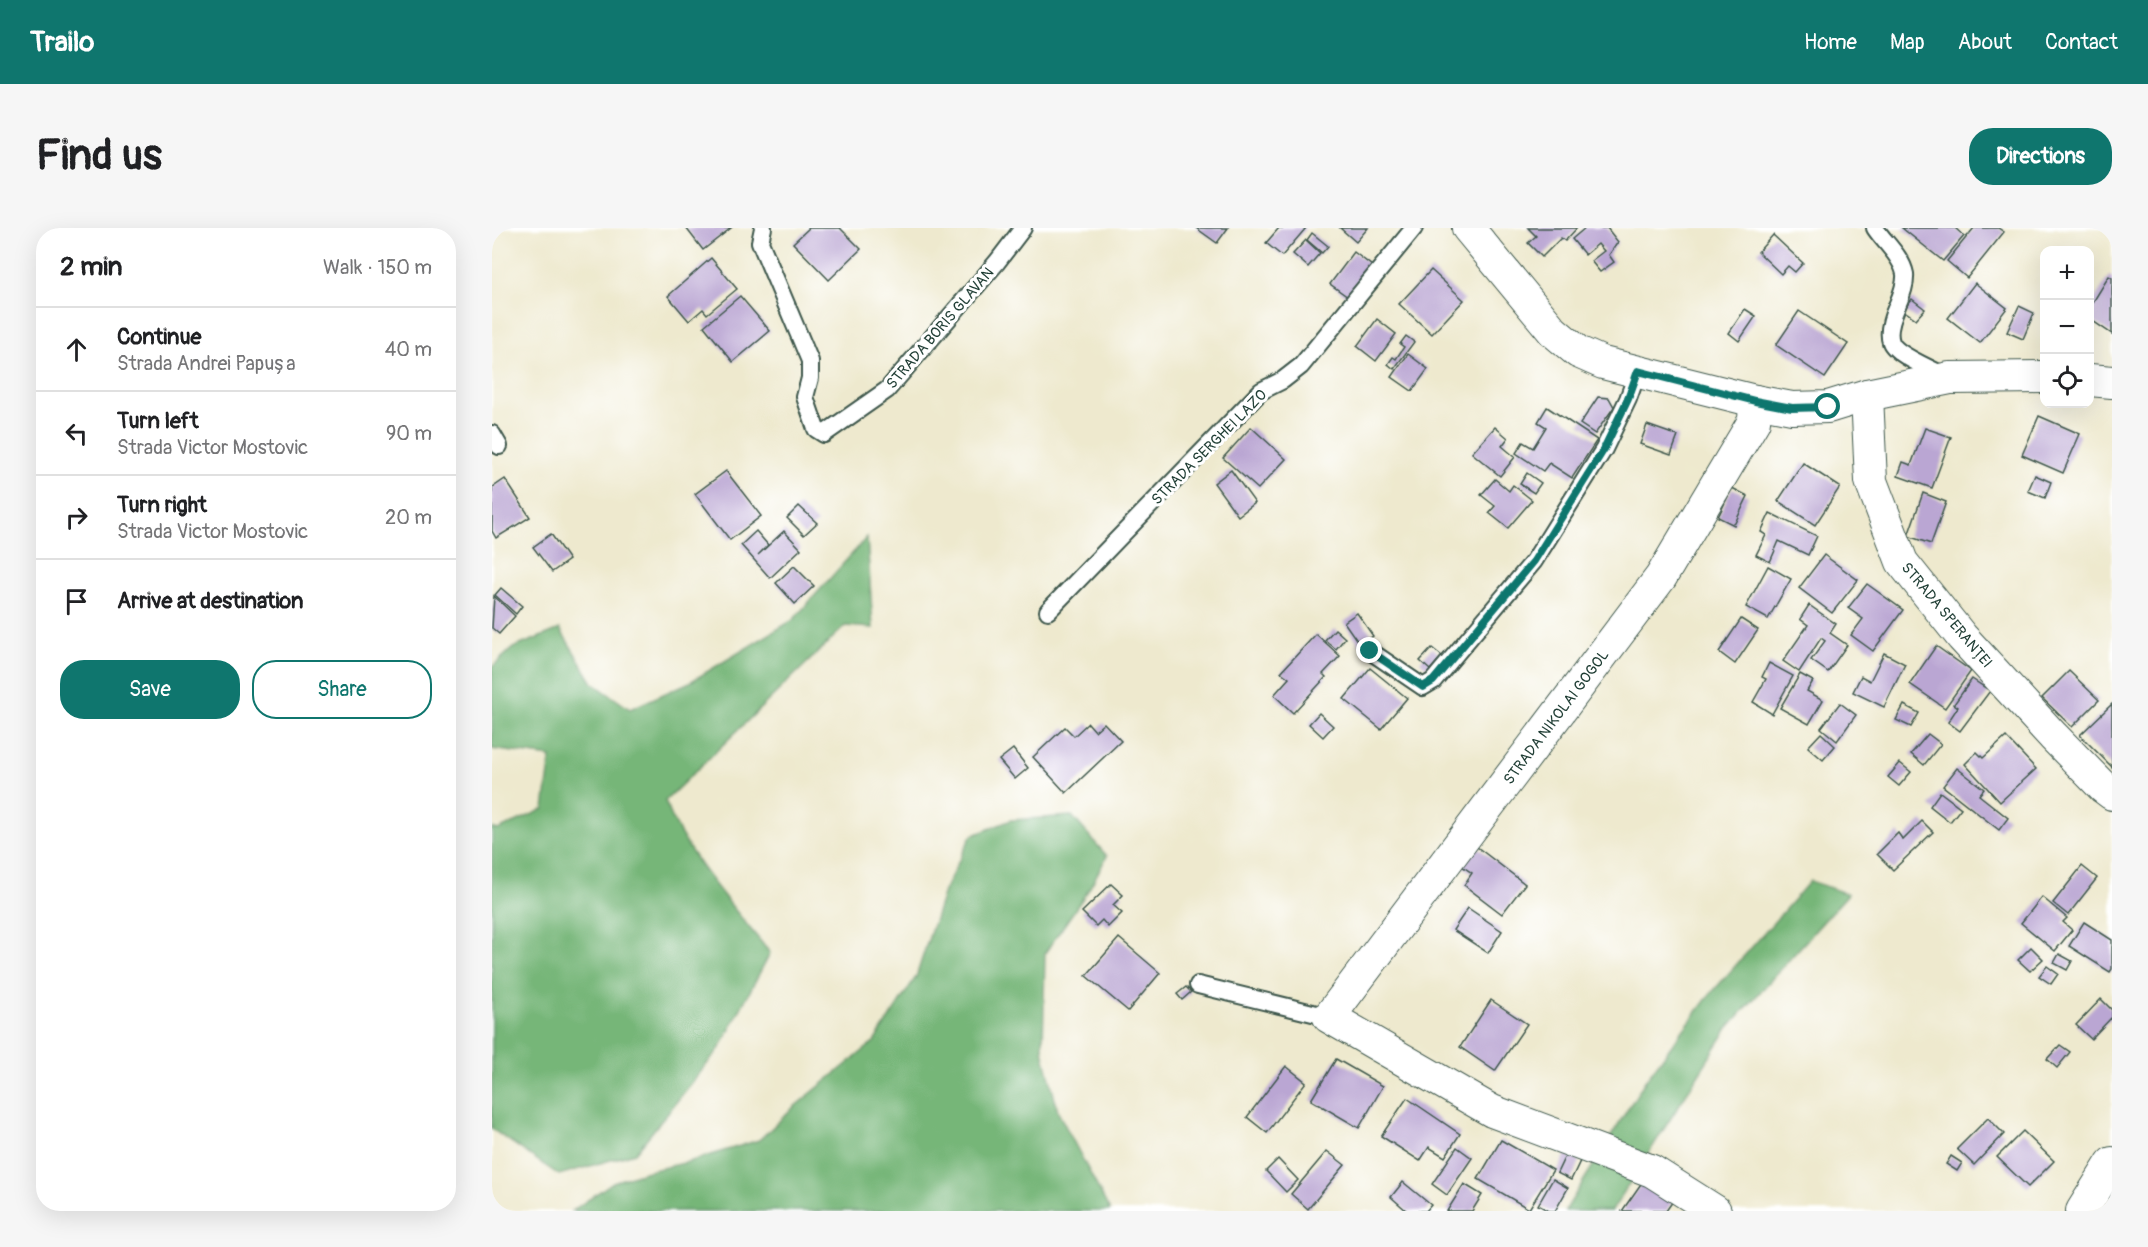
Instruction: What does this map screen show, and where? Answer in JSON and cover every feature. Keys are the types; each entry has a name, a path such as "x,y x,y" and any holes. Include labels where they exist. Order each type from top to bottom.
{"street":[{"path":"1468,228 1553,332 1578,352 1603,363 1792,408 1828,407 1867,395 1950,378 2040,377"},
{"path":"2094,380 2112,382"},
{"name":"STRADA SPERANȚEI","path":"1867,395 1871,481 1902,562 1962,637 2060,744 2112,794"},
{"name":"STRADA NIKOLAI GOGOL","path":"1329,1017 1661,577 1755,421 1755,401"},
{"path":"1329,1017 1492,1111 1652,1171 1715,1211"},
{"path":"2082,1211 2112,1162"}],"lane":[{"name":"STRADA BORIS GLAVAN","path":"763,228 760,242 810,361 810,378 805,397 816,429 824,434 887,390 997,262 1023,228"},
{"name":"STRADA SERGHEI LAZO","path":"1048,611 1262,391 1283,380 1301,366 1414,228"},
{"path":"1875,228 1898,259 1904,272 1905,282 1892,317 1890,340 1910,358 1950,378"},
{"path":"1370,651 1423,687 1433,681 1534,561 1604,449 1628,399 1638,371"},
{"path":"1198,985 1329,1017"}],"green space":[{"path":"867,537 873,628 845,626 665,801 685,842 698,861 770,953 720,1048 635,1153 559,1175 492,1129 492,828 498,830 544,809 551,757 492,749 492,667 513,648 560,629 593,683 630,709 690,682 793,620"},
{"path":"1072,816 1107,856 1089,889 1045,953 1043,1050 1058,1112 1110,1211 572,1211 613,1182 759,1140 794,1107 874,1042 916,977 944,891 971,836 1011,820"},
{"path":"1810,881 1848,894 1728,1028 1612,1211 1565,1211 1645,1081 1708,997"}],"building":[{"path":"686,228 731,228 703,250"},
{"path":"809,228 840,228 861,249 829,280 793,243"},
{"path":"1196,228 1228,228 1217,243"},
{"path":"1279,228 1306,228 1282,256 1266,243"},
{"path":"1340,228 1368,228 1356,242"},
{"path":"1528,228 1577,228 1565,241 1561,238 1542,257 1528,243 1536,236"},
{"path":"1585,228 1607,228 1618,242 1609,255 1614,262 1600,272 1591,261 1604,251 1598,244 1585,255 1572,239"},
{"path":"1902,228 1955,228 1964,236 1943,261"},
{"path":"1974,228 1998,228 2004,232 1967,278 1947,261"},
{"path":"1312,233 1328,246 1322,253 1307,240"},
{"path":"1773,235 1803,263 1795,272 1788,266 1781,274 1758,252"},
{"path":"1306,240 1320,253 1308,267 1293,254"},
{"path":"1354,252 1372,266 1348,297 1330,284"},
{"path":"711,258 737,289 707,314 703,309 689,321 668,296"},
{"path":"1431,270 1464,300 1432,334 1399,304"},
{"path":"2109,276 2112,278 2112,334 2094,322 2094,300"},
{"path":"1975,283 2007,308 1980,343 1948,318"},
{"path":"740,296 770,331 733,362 704,326"},
{"path":"1912,299 1925,309 1916,319 1903,310"},
{"path":"2019,306 2034,313 2023,339 2007,332"},
{"path":"1745,309 1756,316 1739,341 1729,333"},
{"path":"1799,311 1848,344 1825,378 1776,345"},
{"path":"1377,319 1396,334 1376,361 1357,346"},
{"path":"1406,336 1414,342 1394,369 1388,364 1393,357 1396,359 1404,347 1400,344"},
{"path":"1408,354 1428,369 1412,391 1392,377"},
{"path":"1598,397 1609,398 1614,407 1595,434 1580,424"},
{"path":"1547,407 1597,440 1572,478 1549,463 1543,471 1516,453 1523,442 1533,448 1546,427 1538,422"},
{"path":"2039,416 2080,434 2063,473 2022,455"},
{"path":"1647,425 1678,436 1671,455 1640,444"},
{"path":"1251,427 1286,459 1258,489 1223,458"},
{"path":"1495,427 1508,438 1502,446 1515,457 1500,476 1472,453"},
{"path":"1925,428 1951,437 1932,488 1898,476 1903,462 1911,465"},
{"path":"1803,463 1840,487 1815,525 1778,501"},
{"path":"1231,470 1255,503 1238,516 1214,483"},
{"path":"726,471 761,516 730,540 695,494"},
{"path":"1527,473 1541,483 1534,493 1520,484"},
{"path":"2035,475 2051,482 2045,498 2028,491"},
{"path":"505,479 530,517 496,538 492,531 492,488"},
{"path":"1495,479 1509,491 1513,485 1532,500 1508,528 1489,513 1495,506 1481,495"},
{"path":"1732,488 1748,496 1734,525 1718,517"},
{"path":"1923,493 1946,502 1931,544 1908,536"},
{"path":"799,506 817,523 804,535 787,518"},
{"path":"1770,513 1817,536 1808,555 1779,541 1770,562 1756,555 1766,535 1761,532"},
{"path":"756,531 768,545 758,555 784,531 801,549 770,578 741,545"},
{"path":"551,534 569,560 552,572 533,547"},
{"path":"1824,555 1858,580 1832,613 1799,588"},
{"path":"794,566 814,586 795,604 776,583"},
{"path":"1768,566 1791,579 1768,619 1746,607"},
{"path":"1867,584 1903,610 1873,651 1851,635 1863,619 1848,608"},
{"path":"501,588 522,606 516,614 495,595"},
{"path":"494,596 515,616 499,634 492,628"},
{"path":"1809,605 1836,624 1830,633 1847,645 1828,672 1811,660 1825,641 1821,638 1799,672 1783,661 1808,625 1800,619"},
{"path":"1357,613 1373,636 1360,645 1344,622"},
{"path":"1741,619 1758,630 1735,664 1719,652"},
{"path":"1335,629 1345,638 1336,649 1325,640"},
{"path":"1316,634 1340,656 1323,674 1326,677 1293,713 1274,695 1289,678 1281,672"},
{"path":"1936,646 1971,671 1945,708 1910,684"},
{"path":"1432,648 1442,656 1430,670 1420,661"},
{"path":"1884,653 1905,664 1884,707 1853,692 1861,676 1870,681"},
{"path":"1769,663 1793,676 1772,714 1753,702 1766,679 1762,677"},
{"path":"1370,668 1407,698 1381,729 1344,699"},
{"path":"2069,671 2099,700 2072,727 2042,698"},
{"path":"1800,674 1813,681 1807,691 1823,700 1809,724 1780,708"},
{"path":"1972,679 1990,691 1960,731 1948,722 1958,707 1954,704"},
{"path":"1840,703 1856,715 1837,741 1821,728"},
{"path":"2112,704 2112,767 2080,735"},
{"path":"1904,705 1919,713 1911,727 1896,720"},
{"path":"1319,713 1333,726 1323,737 1309,724"},
{"path":"1088,723 1095,731 1104,723 1121,741 1066,793 1033,757 1065,727 1074,736"},
{"path":"1821,733 1835,746 1823,760 1808,747"},
{"path":"1928,734 1941,744 1924,765 1911,754"},
{"path":"2006,737 2036,769 2000,802 1965,764 1977,752 1983,758"},
{"path":"1013,749 1028,768 1015,779 999,760"},
{"path":"1900,763 1911,772 1899,786 1888,777"},
{"path":"1957,768 1984,789 1979,795 2008,818 1999,830 1943,786"},
{"path":"1940,792 1961,808 1950,822 1930,806"},
{"path":"1922,821 1933,832 1893,870 1877,854 1898,833 1903,840"},
{"path":"1477,847 1525,884 1502,914 1464,885 1472,873 1462,866"},
{"path":"2082,866 2097,878 2068,915 2053,903"},
{"path":"1111,884 1123,895 1113,905 1122,913 1108,927 1102,920 1096,926 1082,912"},
{"path":"2042,897 2067,918 2063,922 2072,930 2055,951 2021,923"},
{"path":"1468,908 1502,931 1488,953 1453,930"},
{"path":"2084,922 2112,940 2112,969 2110,972 2069,946"},
{"path":"1119,938 1160,973 1128,1011 1086,976"},
{"path":"2031,947 2043,959 2030,971 2018,960"},
{"path":"2059,954 2072,961 2067,970 2054,963"},
{"path":"2047,966 2058,974 2051,984 2039,976"},
{"path":"1186,987 1191,992 1182,1000 1177,994"},
{"path":"2101,999 2112,1010 2112,1017 2091,1039 2076,1025"},
{"path":"1491,1000 1527,1024 1495,1071 1460,1047"},
{"path":"2060,1045 2070,1052 2057,1068 2047,1059"},
{"path":"1336,1059 1383,1086 1359,1128 1311,1100"},
{"path":"1286,1066 1306,1082 1267,1133 1247,1117"},
{"path":"1407,1098 1460,1134 1445,1157 1429,1147 1420,1161 1381,1136"},
{"path":"1988,1118 2004,1134 1974,1165 1957,1149"},
{"path":"2023,1131 2054,1161 2028,1187 1997,1157"},
{"path":"1501,1140 1553,1170 1529,1209 1478,1179"},
{"path":"1457,1147 1472,1158 1447,1195 1432,1184"},
{"path":"1327,1151 1345,1165 1308,1209 1291,1194"},
{"path":"1566,1154 1580,1161 1571,1180 1557,1173"},
{"path":"1951,1156 1962,1163 1957,1171 1946,1164"},
{"path":"1278,1159 1298,1180 1286,1192 1266,1171"},
{"path":"1645,1178 1675,1198 1666,1211 1622,1211"},
{"path":"1553,1179 1568,1188 1555,1211 1549,1211 1538,1205"},
{"path":"1403,1182 1431,1205 1426,1211 1407,1211 1391,1197"},
{"path":"1464,1184 1482,1195 1472,1211 1447,1211"}],"route":[{"path":"1370,651 1423,687 1433,681 1534,561 1604,449 1628,399 1638,371 1755,401 1792,408 1828,407"}]}
